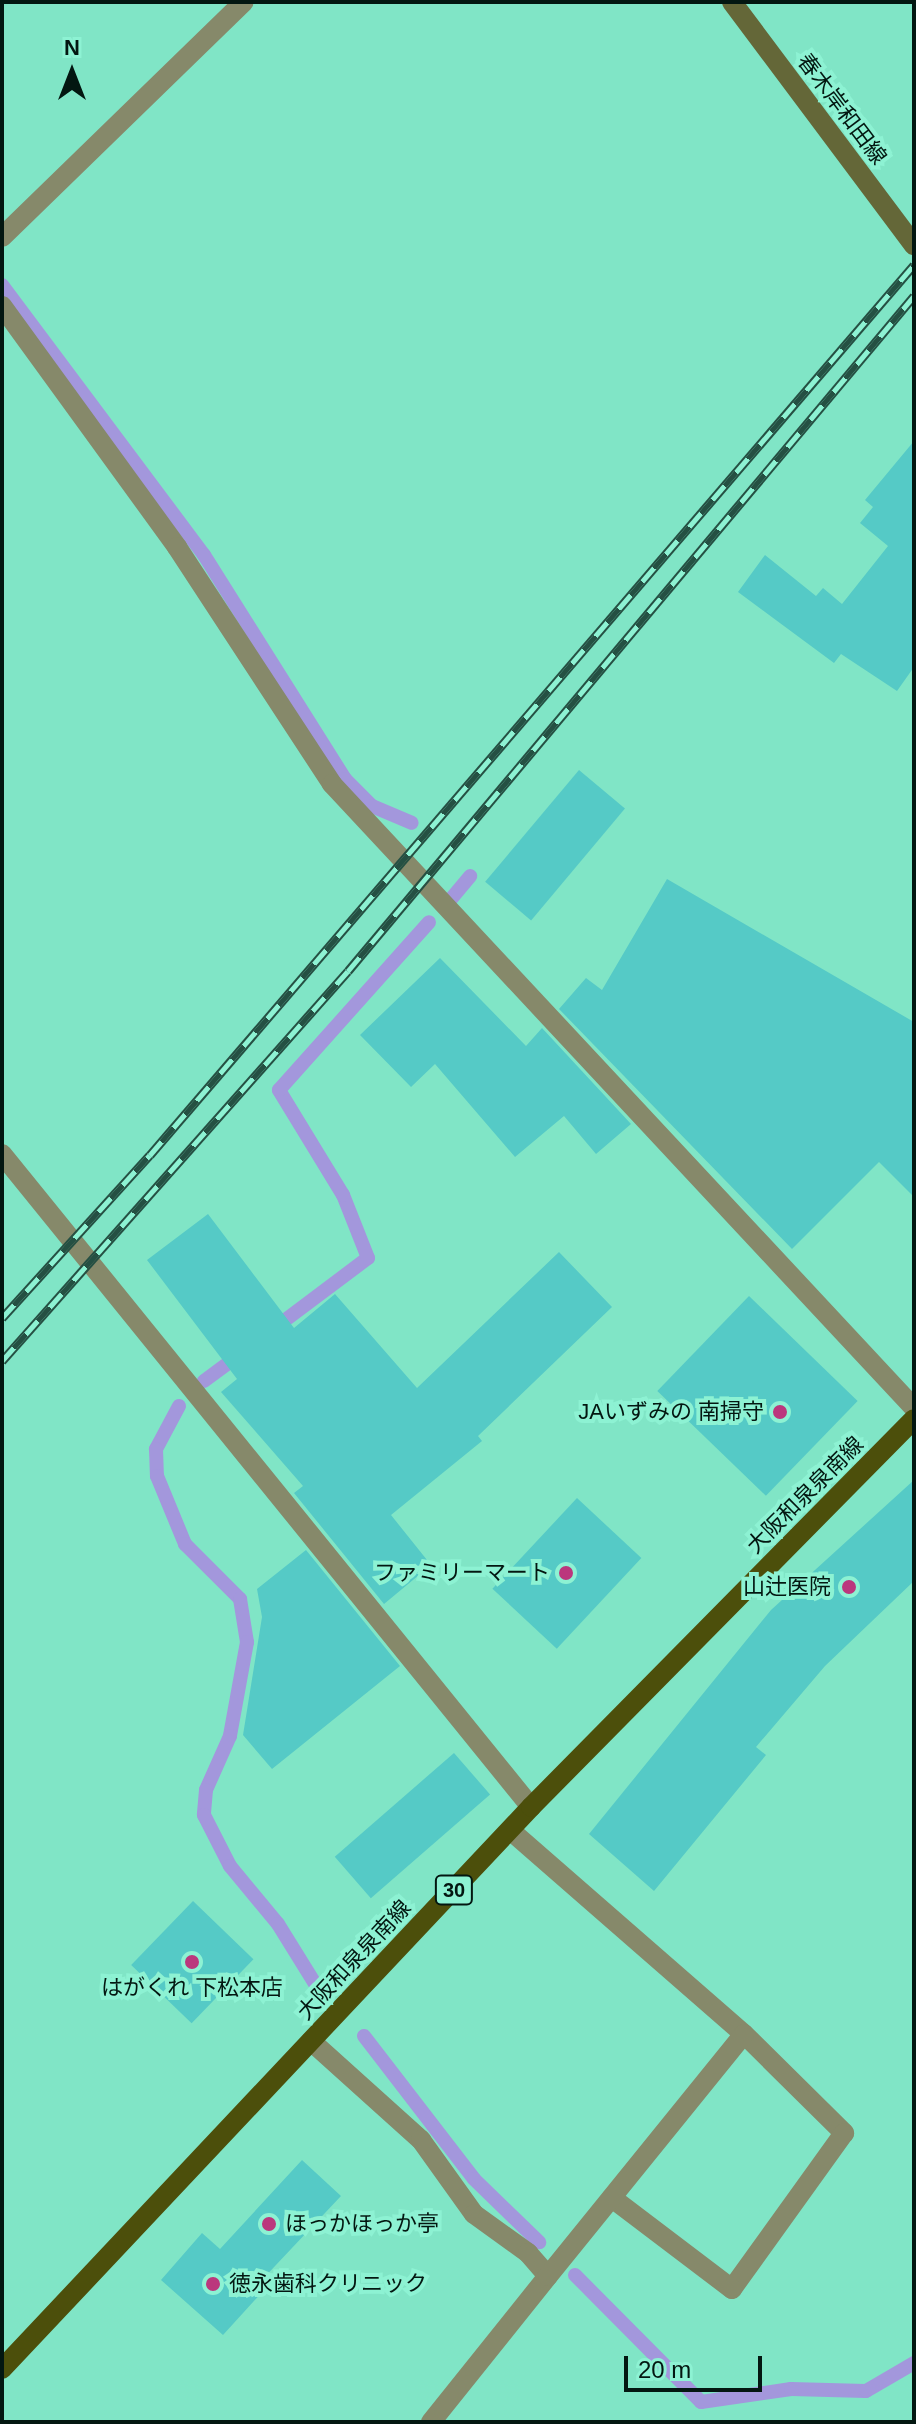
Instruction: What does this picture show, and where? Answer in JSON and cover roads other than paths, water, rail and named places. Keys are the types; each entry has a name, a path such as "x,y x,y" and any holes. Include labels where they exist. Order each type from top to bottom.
{"main road":[{"name":"春木岸和田線","path":"732,2 914,245"},
{"name":"大阪和泉泉南線","path":"2,2369 531,1807 914,1419"}],"street":[{"path":"2,237 244,2"},
{"path":"2,306 177,547 332,784 914,1408"},
{"path":"2,1154 531,1807"},
{"path":"510,1830 744,2034 844,2133 732,2289 612,2198"},
{"path":"431,2422 744,2034"},
{"path":"311,2041 421,2140 474,2214 528,2253 548,2276"}],"waterway":[{"path":"2,285 204,555 345,779 372,806 412,823"},
{"path":"451,899 470,876"},
{"path":"272,1330 368,1258 343,1195 279,1090 429,922"},
{"path":"204,1381 239,1355"},
{"path":"179,1406 156,1449 157,1476 185,1544 240,1599 247,1642 230,1736 206,1790 204,1815 230,1866 278,1924 319,1990"},
{"path":"364,2036 474,2179 539,2242"},
{"path":"575,2275 701,2402 791,2389 866,2391 914,2363"}],"railway":[{"path":"2,1318 150,1155 914,265"},
{"path":"2,1361 348,971 914,296"}],"place":[{"name":"JAいずみの 南掃守","path":"780,1412"},
{"name":"ファミリーマート","path":"566,1573"},
{"name":"山辻医院","path":"849,1587"},
{"name":"はがくれ 下松本店","path":"192,1962"},
{"name":"ほっかほっか亭","path":"269,2224"},
{"name":"徳永歯科クリニック","path":"213,2284"}]}
